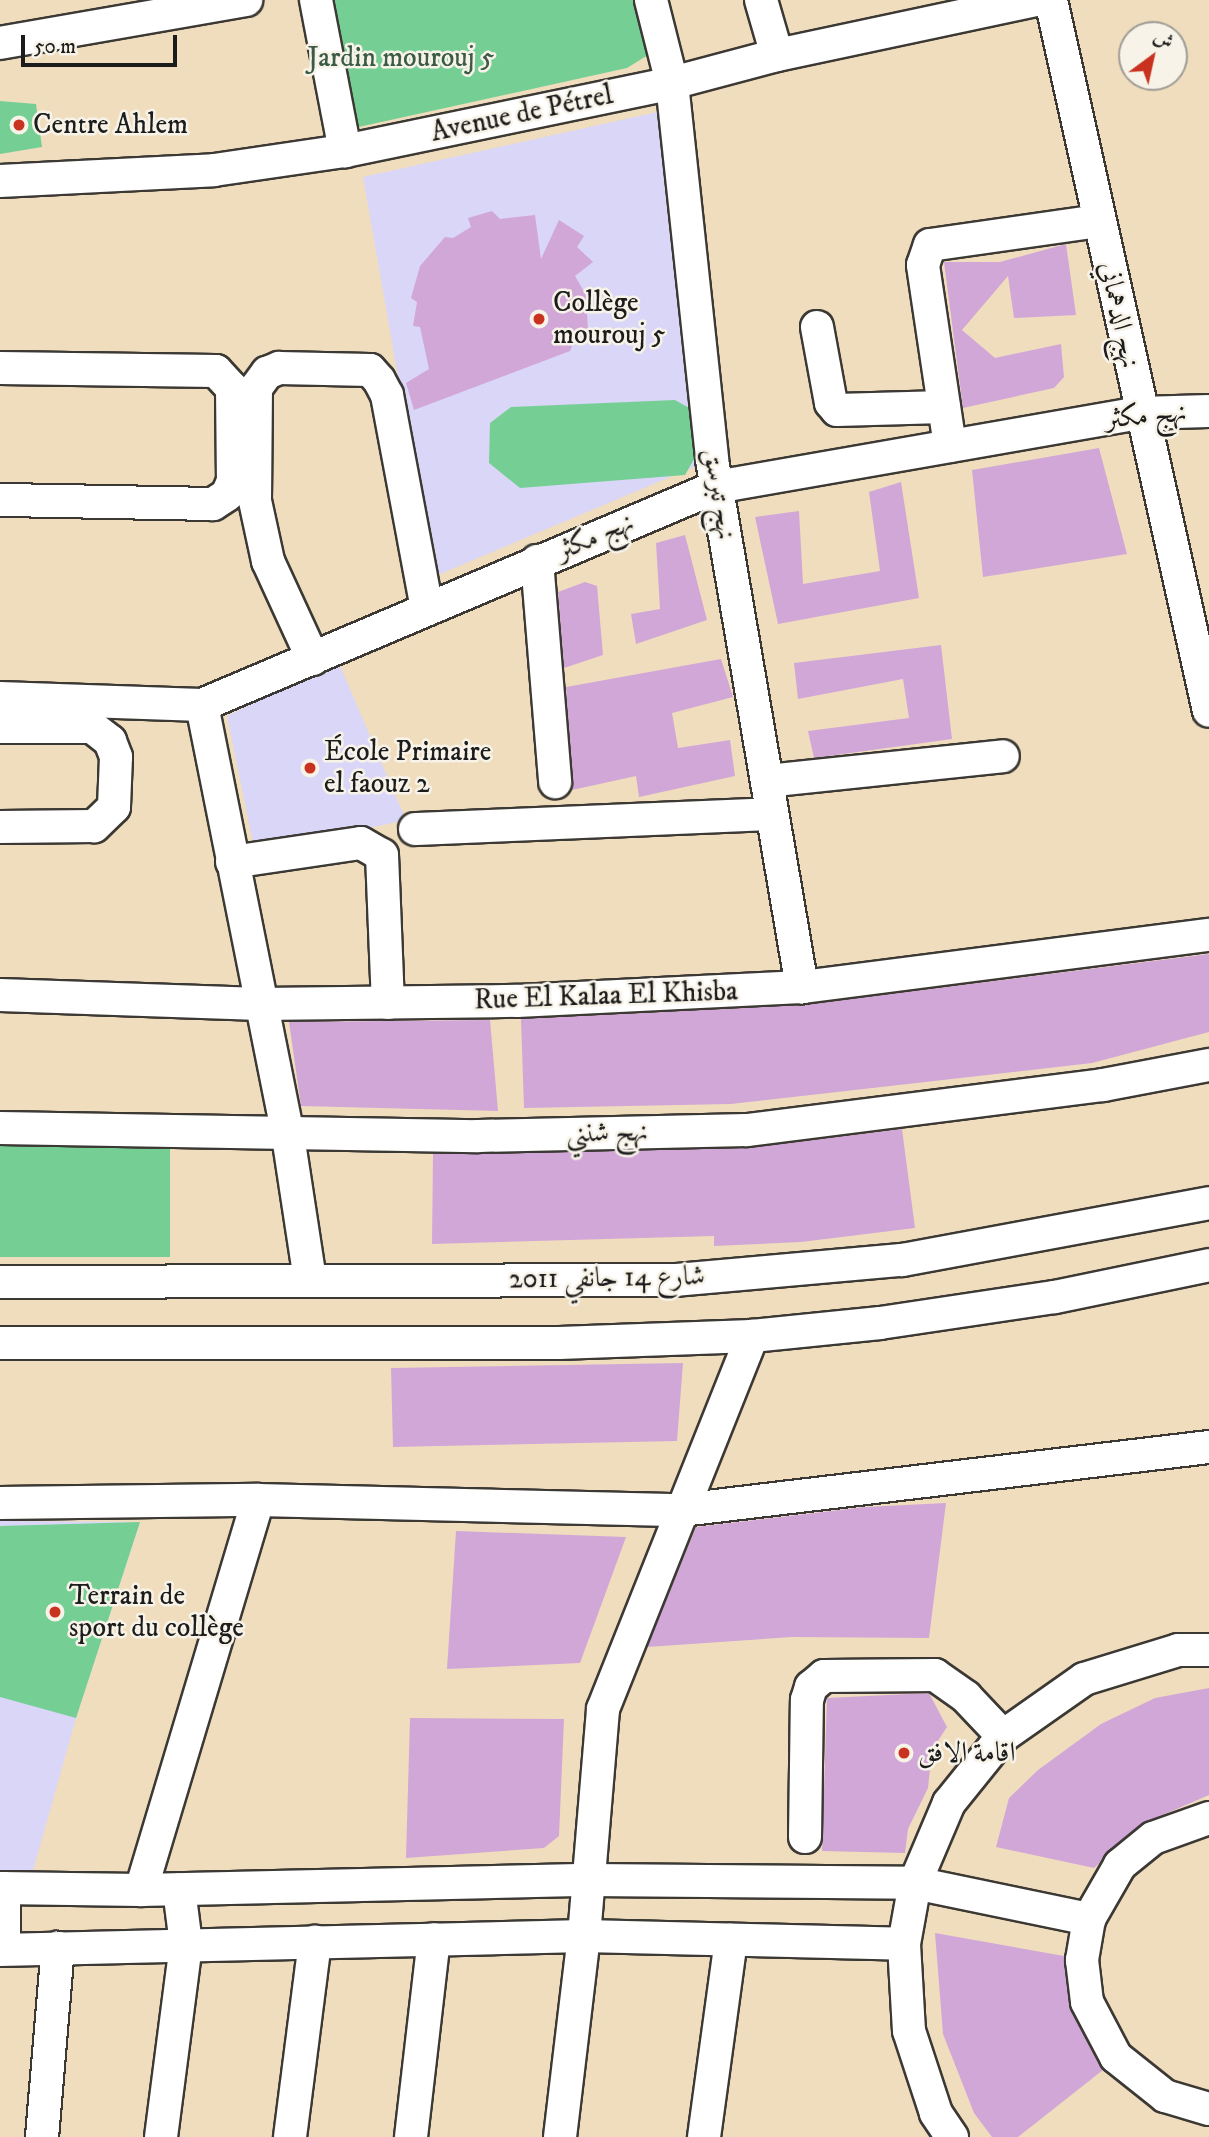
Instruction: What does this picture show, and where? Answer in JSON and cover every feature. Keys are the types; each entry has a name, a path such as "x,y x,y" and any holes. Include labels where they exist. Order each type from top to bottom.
{"street":[{"path":"0,43 246,0"},
{"path":"316,0 345,151"},
{"name":"نهج تبرسق","path":"651,0 672,83 716,487 802,987"},
{"path":"761,0 777,55"},
{"name":"Avenue de Pétrel","path":"0,181 214,170 345,151 672,83 777,55 1037,0"},
{"name":"نهج الدهماني","path":"1051,0 1140,413 1196,599 1209,711"},
{"path":"950,446 923,265 930,245 1099,221"},
{"path":"817,327 831,403 837,410 944,407"},
{"path":"0,368 216,371 232,388 233,481 227,495 213,504 0,500"},
{"path":"313,659 268,561 255,501 256,388 267,373 279,368 370,370 379,380 387,395 427,609"},
{"name":"نهج مكثر","path":"0,698 202,705 716,487 1140,413 1209,411"},
{"path":"537,561 555,782"},
{"path":"202,705 288,1136 310,1279"},
{"path":"0,727 92,727 110,741 116,757 114,807 94,826 0,827"},
{"path":"767,781 1003,756"},
{"path":"415,829 772,814"},
{"path":"232,862 361,843 382,855 388,1003"},
{"name":"Rue El Kalaa El Khisba","path":"0,995 260,1004 388,1003 517,1001 802,987 1209,934"},
{"name":"نهج شنني","path":"0,1128 288,1136 747,1130 1104,1084 1209,1065"},
{"name":"شارع 14 جانفي 2011","path":"0,1282 689,1279 902,1260 1209,1203"},
{"path":"0,1343 558,1343 752,1336 880,1324 1055,1297 1209,1265"},
{"path":"560,2137 584,1936 603,1709 752,1336"},
{"path":"0,1503 258,1500 682,1510 1209,1447"},
{"path":"141,1890 258,1500"},
{"path":"952,2137 936,2113 909,2031 904,1944 915,1882 949,1803 1003,1736 1084,1679 1178,1650 1209,1650"},
{"path":"805,1837 807,1700 811,1687 824,1676 935,1675 966,1697 1003,1736"},
{"path":"1209,1818 1171,1828 1136,1850 1107,1881 1089,1919 1083,1981 1104,2040 1147,2086 1185,2104 1209,2109"},
{"path":"904,1944 584,1936 2,1950 2,1888 141,1890 589,1880 915,1882 1089,1919"},
{"path":"161,2137 186,1944 179,1889"},
{"path":"411,2137 434,1939"},
{"path":"704,2137 731,1940"},
{"path":"290,2137 315,1942"},
{"path":"42,2137 58,1948"}],"shaded area":[{"name":"Collège mourouj 5","path":"662,111 708,461 433,577 363,177"},
{"name":"École Primaire el faouz 2","path":"338,661 406,820 255,853 227,716"},
{"name":"Terrain de sport du collège","path":"0,1521 140,1522 76,1718 33,1871 0,1871"}],"green space":[{"name":"Jardin mourouj 5","path":"331,0 649,0 661,47 627,68 354,128"},
{"name":"Centre Ahlem","path":"0,101 36,104 42,147 0,154"},
{"path":"675,400 691,409 697,454 685,475 520,488 489,463 490,423 511,407"},
{"path":"0,1140 170,1144 170,1257 0,1257"},
{"name":"Terrain de sport du collège","path":"140,1522 76,1718 0,1697 0,1526"}],"building":[{"path":"492,211 500,219 535,215 541,259 559,220 584,236 577,247 593,262 575,276 586,295 588,329 578,333 570,351 414,410 406,383 429,369 420,327 413,326 417,302 411,298 420,266 445,237 453,238 471,227 468,218"},
{"path":"1066,244 1076,315 1014,318 1008,276 962,330 995,358 1061,344 1064,377 1054,388 963,408 944,262 1000,262"},
{"path":"1099,448 1127,554 983,577 972,470"},
{"path":"901,482 919,598 778,624 755,517 799,511 803,584 880,571 869,492"},
{"path":"685,535 707,620 636,644 631,614 660,609 656,543"},
{"path":"585,582 597,586 603,655 564,668 558,592"},
{"path":"941,645 952,739 814,758 808,731 909,718 903,679 798,699 794,663"},
{"path":"721,659 733,697 672,713 678,748 730,740 735,776 639,797 636,776 572,790 566,687"},
{"path":"1209,954 1209,1032 1092,1063 731,1104 524,1108 521,1019 804,1005"},
{"path":"490,1020 498,1111 301,1106 289,1022"},
{"path":"902,1129 915,1228 801,1242 714,1246 714,1236 432,1244 433,1154 748,1148"},
{"path":"683,1363 677,1441 393,1447 391,1368"},
{"path":"946,1503 929,1638 792,1637 647,1647 696,1527 865,1507"},
{"path":"456,1531 626,1537 580,1663 447,1669"},
{"path":"1209,1688 1209,1795 1142,1824 1094,1868 996,1847 1009,1798 1038,1770 1101,1724 1155,1698"},
{"path":"929,1693 947,1727 932,1750 928,1788 908,1829 905,1853 822,1851 827,1698"},
{"path":"410,1718 564,1719 559,1836 544,1848 406,1858"},
{"path":"935,1933 1064,1956 1071,2010 1103,2070 1018,2137 992,2137 974,2113 943,2034"}],"place":[{"name":"Centre Ahlem","path":"19,125"},
{"name":"Collège mourouj 5","path":"539,319"},
{"name":"École Primaire el faouz 2","path":"310,768"},
{"name":"Terrain de sport du collège","path":"55,1612"},
{"name":"اقامة الافق","path":"904,1753"}]}
